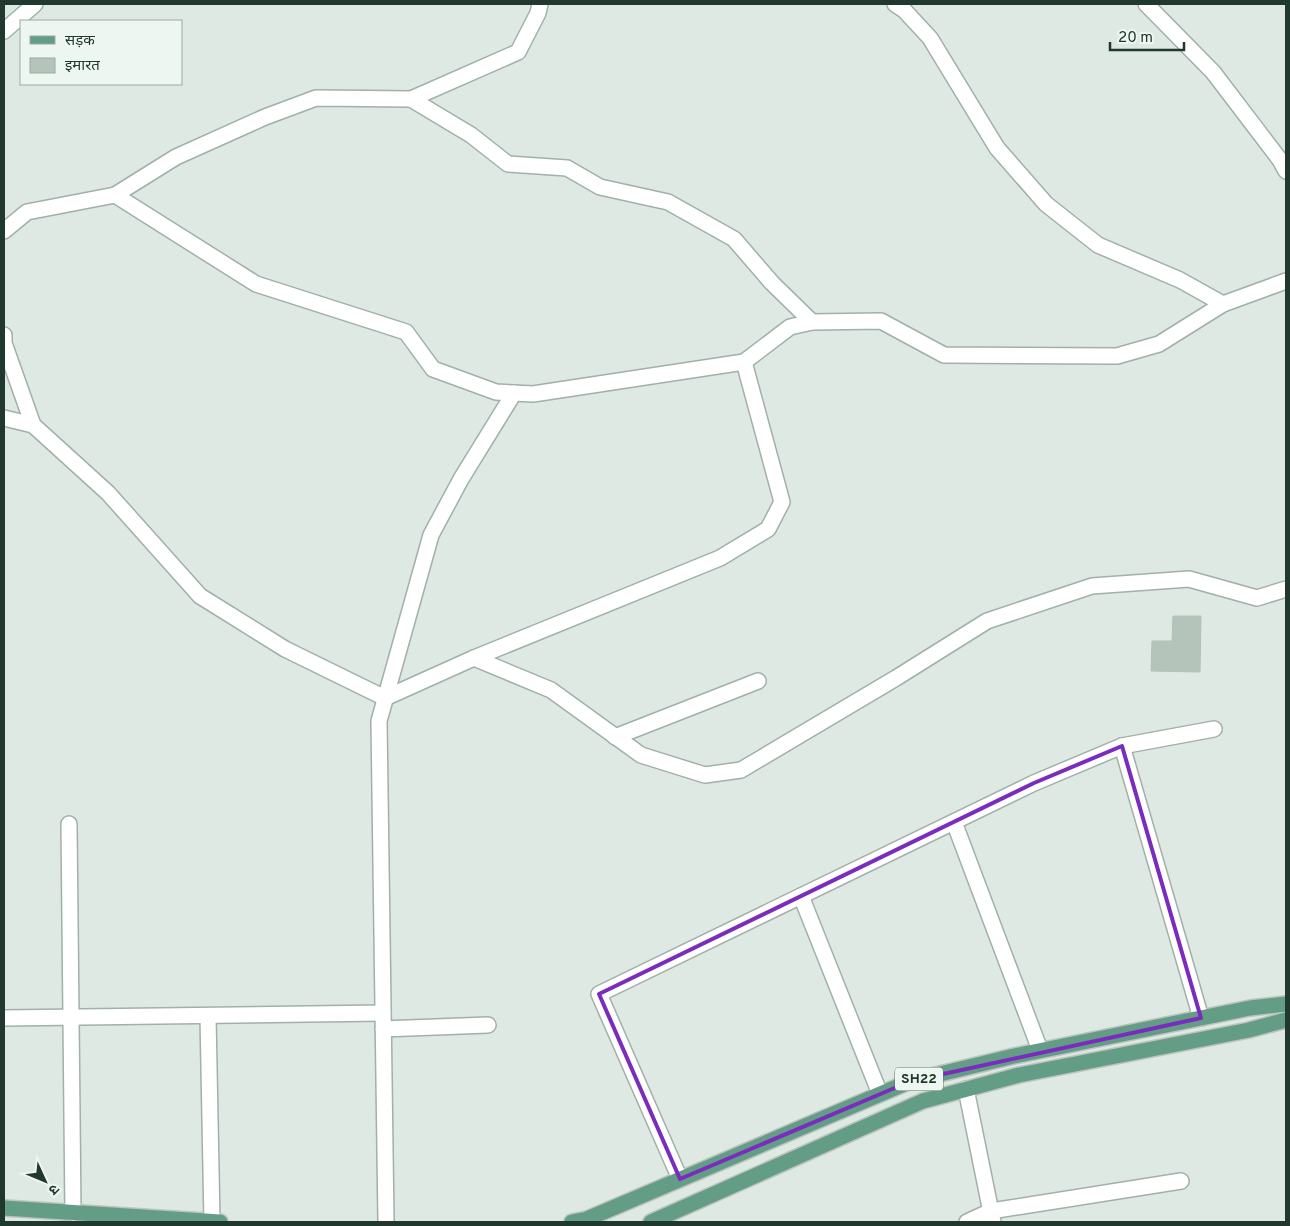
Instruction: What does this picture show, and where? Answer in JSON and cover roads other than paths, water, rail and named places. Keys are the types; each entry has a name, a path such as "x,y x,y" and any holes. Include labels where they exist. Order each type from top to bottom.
{"main road":[{"name":"SH22","path":"572,1222 587,1219 912,1081 1040,1050 1250,1008 1286,1004"},
{"name":"SH22","path":"651,1222 923,1101 1019,1075 1249,1030 1286,1020"},
{"path":"4,1208 220,1222"}],"street":[{"path":"4,31 34,4"},
{"path":"4,231 27,212 115,195 176,157 265,117 316,98 411,99 518,52 538,13 540,4"},
{"path":"896,4 930,38 997,148 1046,204 1098,245 1180,280 1223,304"},
{"path":"1146,4 1213,72 1280,160 1286,171"},
{"path":"411,99 471,135 508,164 567,168 600,187 668,202 734,239 772,283 812,322"},
{"path":"115,195 256,284 406,332 434,369 496,392 533,394 744,362 790,327 812,322 881,321 944,355 1117,356 1160,344 1223,304 1286,280"},
{"path":"4,335 4,343 33,425 108,493 200,596 285,649 385,698"},
{"path":"385,698 474,658 720,558 768,529 782,502 744,362"},
{"path":"386,1222 378,720 431,534 461,479 514,393"},
{"path":"4,418 33,425"},
{"path":"474,658 550,690 641,755 705,775 741,770 896,678 987,621 1092,586 1189,579 1257,598 1286,589"},
{"path":"615,737 758,681"},
{"path":"680,1179 599,994 1034,783 1122,746 1214,729"},
{"path":"1122,746 1201,1018"},
{"path":"954,822 1040,1050"},
{"path":"69,824 73,1213"},
{"path":"801,896 880,1094"},
{"path":"4,1018 383,1013"},
{"path":"208,1016 212,1222"},
{"path":"383,1029 488,1025"},
{"path":"966,1089 992,1217"},
{"path":"968,1222 1181,1181"}]}
